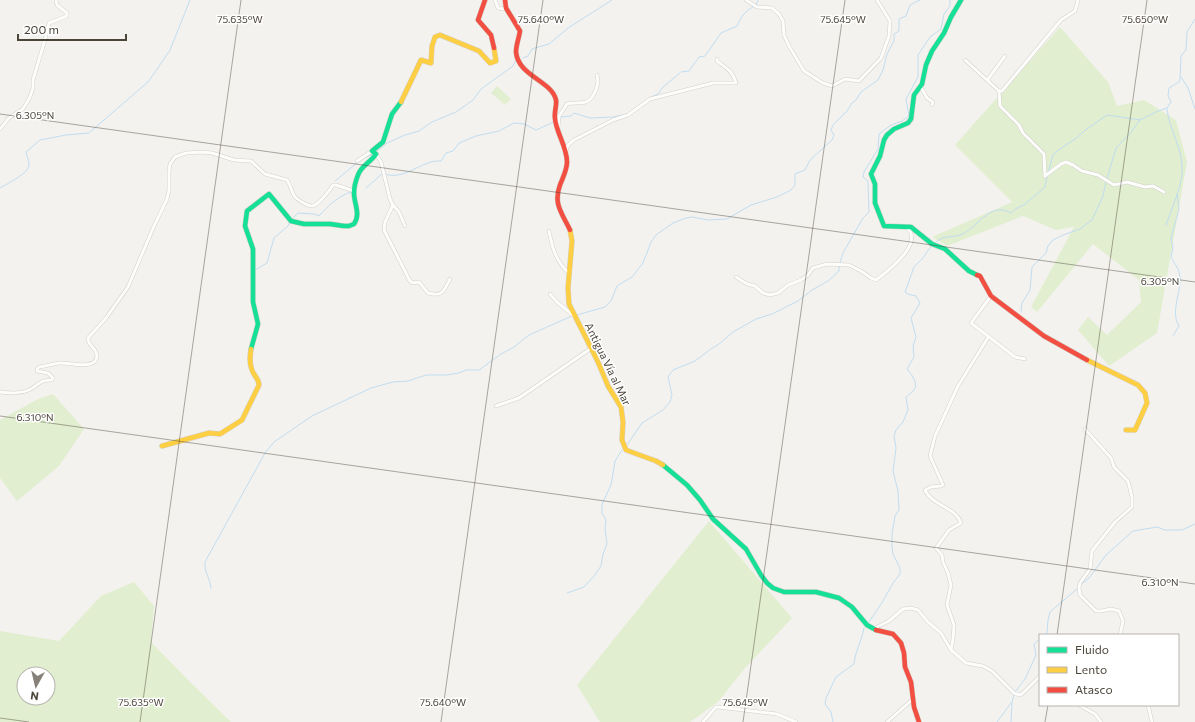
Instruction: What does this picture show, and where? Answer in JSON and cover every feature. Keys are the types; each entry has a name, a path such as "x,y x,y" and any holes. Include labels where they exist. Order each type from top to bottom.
{"street":[{"path":"0,129 9,118 23,109 30,98 33,88 32,80 49,23 66,16 67,13 57,5 56,0"},
{"path":"357,162 374,152 383,142 392,114 402,101 421,60 431,63 433,43 437,36 440,35 475,49 490,63 496,61 491,35 478,20 478,16 484,8 485,0"},
{"path":"495,0 498,8 506,8"},
{"name":"Antigua Vía al Mar","path":"505,0 506,8 520,31 516,52 517,58 529,75 554,94 556,100 555,120 567,161 566,173 557,198 557,204 572,235 567,297 608,386 621,407 623,422 622,440 626,450 663,465 687,485 700,500 713,519 746,549 762,576 770,585 787,593 820,592 840,599 851,606 868,626 873,629 890,633 899,639 904,651 907,672 912,683 914,709 919,722"},
{"path":"746,0 757,7 772,8 779,14 783,21 783,30 789,46 804,71 823,83 832,86 845,79 859,81 881,58 891,24 889,18 877,0"},
{"path":"960,0 944,33 934,47 926,65 922,82 914,95 911,119 908,123 894,129 887,135 884,140 880,156 872,172 875,184 875,202 883,225 886,227 911,227 932,244 945,249 969,272 980,276 991,296 1044,336 1138,385 1144,391 1147,402 1135,430 1126,430"},
{"path":"999,91 1002,92 1060,20 1076,10 1078,0"},
{"path":"989,82 988,79 1005,56"},
{"path":"565,153 570,142 608,122 628,115 650,99 712,83 736,83 734,75 729,69 717,61 717,59"},
{"path":"965,60 999,91 1000,106 1019,125 1023,133 1044,154 1045,176 1066,162 1082,171 1098,175 1114,185 1127,182 1145,187 1153,186 1164,192"},
{"path":"558,129 559,116 566,104 587,102 590,100 598,84 597,75"},
{"path":"919,88 922,89 927,98 933,102 932,105"},
{"path":"0,392 8,393 24,391 42,381 52,380 53,378 50,374 37,371 37,368 39,367 61,363 82,366 90,364 96,360 96,351 87,340 110,313 128,287 167,199 169,190 168,171 170,164 176,157 186,153 203,152 212,153 234,160 251,161 266,174 288,180 295,197 303,203 312,206 326,194 333,185 354,191"},
{"path":"162,446 209,433 217,435 223,433 242,420 259,384 260,381 252,371 249,357 258,324 253,302 253,249 245,226 247,211 269,194 294,222 318,224 330,223 347,226 352,224 358,214 354,191 358,171 372,160 374,152"},
{"path":"374,152 381,162 390,199 393,205 400,212 405,226"},
{"path":"393,205 385,222 384,230 410,281 413,283 419,282 427,292 435,294 443,292 450,279"},
{"path":"736,278 747,284 755,286 763,293 770,295 778,293 788,285 801,280 808,275 812,268 827,264 849,265 876,280 906,253 912,235 910,230 905,226"},
{"path":"549,231 553,251 562,268 569,273"},
{"path":"550,294 575,317"},
{"path":"991,296 971,322 972,324 1016,357 1025,359"},
{"path":"951,650 954,625 947,606 951,585 942,555 936,548 948,532 961,523 956,515 938,504 926,494 924,490 943,485 930,456 935,436 958,386 989,336"},
{"path":"496,406 519,398 590,349"},
{"path":"1085,429 1111,458 1114,467 1128,481 1132,497 1132,507 1115,522 1092,551 1090,569 1079,587 1080,595 1096,611 1101,612 1111,609 1119,611 1123,621 1120,634"},
{"path":"873,629 889,621 902,609 914,608 918,610 928,622 940,632 951,650 966,663 983,666 992,671 1014,693 1019,695 1022,694 1039,677"},
{"path":"887,722 913,699"},
{"path":"1081,706 1095,714 1101,722"},
{"path":"1148,706 1152,722"},
{"path":"703,722 716,707 718,707 777,714 796,722"}],"green space":[{"path":"1060,27 1108,82 1117,106 1144,100 1176,120 1187,162 1157,333 1109,366 1078,330 1088,317 1107,335 1141,302 1139,280 1093,244 1037,312 1031,307 1074,227 1056,230 1023,216 947,246 932,237 1012,202 955,145"},
{"path":"497,86 511,99 505,105 491,93"},
{"path":"53,394 84,429 59,466 17,501 0,478 0,420 38,399"},
{"path":"709,521 792,618 745,668 718,702 690,722 600,722 577,685"},
{"path":"134,582 154,606 151,642 231,722 0,722 0,631 59,641 101,596"}],"waterway":[{"path":"0,188 17,178 28,168 29,165 26,152 40,140 66,135 89,133 149,81 170,50 190,0"},
{"path":"523,58 528,56 532,49 549,44 568,28 612,0"},
{"path":"756,5 758,0"},
{"path":"577,315 605,307 611,301 617,286 632,277 643,263 651,242 656,235 673,223 692,217 708,220 727,219 751,205 777,197 791,190 795,185 795,174 805,170 810,160 832,140 834,135 831,130 833,125 847,111 861,92 878,80 883,70 887,54 894,41 894,34 899,31 899,19 906,16 910,5 920,0"},
{"path":"840,263 843,253 863,218 869,212 868,181 863,177 864,172 878,149 879,134 891,125 902,121 909,116 906,99 918,77 918,55 930,37 941,29 944,14 950,6 950,0"},
{"path":"681,72 689,71 699,57 705,56 721,33 737,26 743,15 753,7"},
{"path":"1048,173 1053,155 1057,151 1107,115 1140,120 1167,108 1171,102 1168,96 1169,88 1180,80 1181,56 1186,50 1187,32 1195,19"},
{"path":"376,152 387,143 419,131 432,122 456,112 473,100 481,89 513,66 516,60"},
{"path":"561,117 571,116 574,113 590,118 613,117 627,114 651,97 658,94 663,87 680,73"},
{"path":"1181,77 1188,88 1195,109"},
{"path":"1167,109 1170,124 1180,152 1182,173 1178,192"},
{"path":"1107,179 1116,148 1140,120"},
{"path":"385,174 403,174 425,164 441,161 446,153 453,151 459,143 476,136 499,131 514,123 524,124 536,130 554,122"},
{"path":"362,159 373,154"},
{"path":"335,181 358,162"},
{"path":"366,188 382,174"},
{"path":"934,244 940,239 960,235 971,229 991,212 1003,210 1011,213 1024,205 1045,187 1047,176"},
{"path":"1021,311 1022,303 1030,290 1032,267 1046,253 1048,246 1053,240 1080,229 1092,220 1103,196 1106,182"},
{"path":"292,219 298,213 314,214 319,216 330,205 351,192"},
{"path":"1173,336 1179,326 1175,313 1180,279 1178,270 1171,257 1173,248 1171,238 1179,209 1177,193"},
{"path":"1166,225 1177,195"},
{"path":"255,270 267,263 274,238 288,226 290,222"},
{"path":"869,622 900,574 900,568 893,554 892,547 892,534 895,516 899,510 898,491 893,471 896,448 894,436 896,430 903,422 908,410 906,397 913,391 916,384 907,369 914,357 913,346 916,337 911,318 920,303 916,296 905,292 914,267 923,258 932,245"},
{"path":"627,445 642,423 663,410 670,402 672,395 668,377 673,370 695,361 733,332 756,319 772,314 798,301 812,290 828,281 839,271 839,265"},
{"path":"211,588 205,569 205,562 265,453 274,442 312,416 371,388 393,382 408,381 426,375 446,375 459,373 466,370 479,370 501,354 514,347 529,335 572,316"},
{"path":"567,593 584,587 601,566 603,554 607,544 605,529 606,520 602,513 602,504 611,485 615,461 622,450"},
{"path":"1080,585 1089,578 1106,555 1133,531 1157,527 1165,530 1182,530 1195,524"},
{"path":"1046,634 1050,612 1078,588"},
{"path":"833,722 831,712 825,704 826,698 836,677 854,664 864,628"},
{"path":"1015,692 1025,679 1036,655 1034,644 1039,640"},
{"path":"1011,722 1012,702 1014,695"},
{"path":"997,722 1011,703"}],"traffic: fast":[{"path":"961,0 944,33 932,51 926,65 922,84 914,95 911,119 908,123 894,129 887,135 884,140 880,156 871,174 875,184 875,203 884,226 911,227 932,244 945,249 969,271 977,275"},
{"path":"251,349 258,324 253,302 253,249 245,226 247,211 269,194 291,221 304,224 330,224 344,226 354,224 357,216 354,191 359,172 376,154 372,151 383,142 392,114 401,102"},
{"path":"663,465 687,485 700,500 713,519 746,549 761,575 773,588 784,592 816,592 839,598 852,607 867,625 876,630"}],"traffic: slow":[{"path":"401,102 421,60 431,63 432,46 435,37 440,35 479,51 490,63 496,61 494,48"},
{"path":"570,230 572,241 568,288 569,304 598,362 608,386 621,407 623,422 622,440 626,450 663,465"},
{"path":"162,446 209,433 220,434 242,420 259,385 250,365 251,349"},
{"path":"1087,360 1138,385 1145,393 1147,403 1135,430 1126,430"}],"traffic: jam":[{"path":"485,0 478,20 491,35 494,48"},
{"path":"505,0 506,8 520,31 516,49 518,60 528,73 553,93 556,100 556,124 567,156 566,171 560,185 557,198 561,213 570,230"},
{"path":"977,275 980,276 991,296 1044,336 1087,360"},
{"path":"876,630 893,634 901,643 904,653 905,667 911,682 914,707 919,722"}]}
